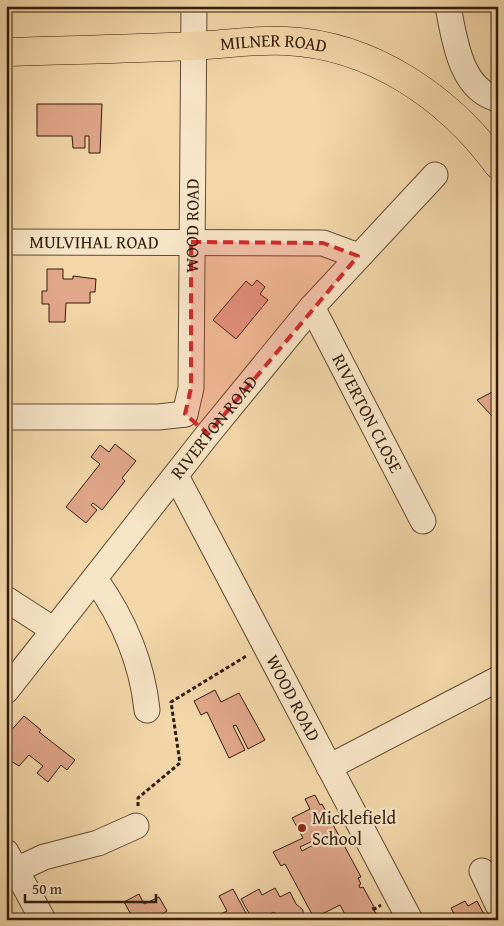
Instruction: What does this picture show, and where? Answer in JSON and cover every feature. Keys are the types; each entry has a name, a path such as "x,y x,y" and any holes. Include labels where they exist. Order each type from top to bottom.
{"main road":[{"name":"MILNER ROAD","path":"6,52 192,46 284,40 323,46 364,58 405,78 446,107 473,132 498,164"}],"street":[{"name":"WOOD ROAD","path":"185,414 190,388 192,46 194,6"},
{"path":"448,6 460,57 466,72 492,96"},
{"name":"RIVERTON ROAD","path":"6,691 208,434 312,307 435,175"},
{"name":"MULVIHAL ROAD","path":"6,242 323,243 358,256"},
{"name":"RIVERTON CLOSE","path":"312,307 423,521"},
{"path":"6,417 159,418 185,414 208,434"},
{"name":"WOOD ROAD","path":"176,476 410,920"},
{"path":"95,579 113,605 128,637 141,676 146,710"},
{"path":"6,599 54,630"},
{"path":"329,767 498,679"},
{"path":"43,920 11,861 44,857 98,843 136,826"},
{"path":"482,871 498,905"}],"path":[{"path":"136,826 138,798 180,763 171,702 265,645"}],"highlighted area":[{"path":"191,242 323,243 358,256 208,434 185,414 191,388"}],"building":[{"path":"72,6 93,6 93,8 72,8"},
{"path":"37,104 102,104 100,153 89,153 89,136 85,136 85,148 73,148 72,136 37,136"},
{"path":"47,269 63,269 63,279 73,279 73,276 96,279 95,292 90,292 90,303 66,303 65,322 49,322 49,304 42,304 42,291 47,291"},
{"path":"257,280 265,287 260,294 268,300 236,339 213,320 246,281 252,286"},
{"path":"498,345 498,362 494,346"},
{"path":"498,389 498,413 492,416 477,400"},
{"path":"115,444 136,461 122,478 125,481 102,510 93,503 91,505 97,510 86,523 66,507 100,464 91,457 100,445 109,452"},
{"path":"215,690 221,702 239,693 265,740 248,749 236,725 233,726 245,750 229,758 207,712 201,715 194,701"},
{"path":"24,716 41,730 39,732 75,760 67,770 61,765 48,782 37,773 43,766 29,755 19,766 6,758 6,736"},
{"path":"315,795 320,805 322,804 361,877 358,878 361,884 359,885 360,888 363,887 374,907 372,908 381,920 348,920 340,905 314,918 285,864 281,866 273,852 303,838 292,818 310,809 305,799","holes":["332,832 334,834 302,851 300,847"]},
{"path":"275,888 280,897 290,892 296,904 303,910 303,920 216,920 215,917 227,911 219,896 233,889 248,917 250,915 241,899 259,889 262,895","holes":["274,912 277,916 271,919 268,915"]},
{"path":"139,894 144,904 159,897 167,911 160,915 163,920 134,920 124,902"},
{"path":"465,901 468,906 477,901 487,920 457,920 451,908"}],"place":[{"name":"Micklefield School","path":"302,828"}]}
